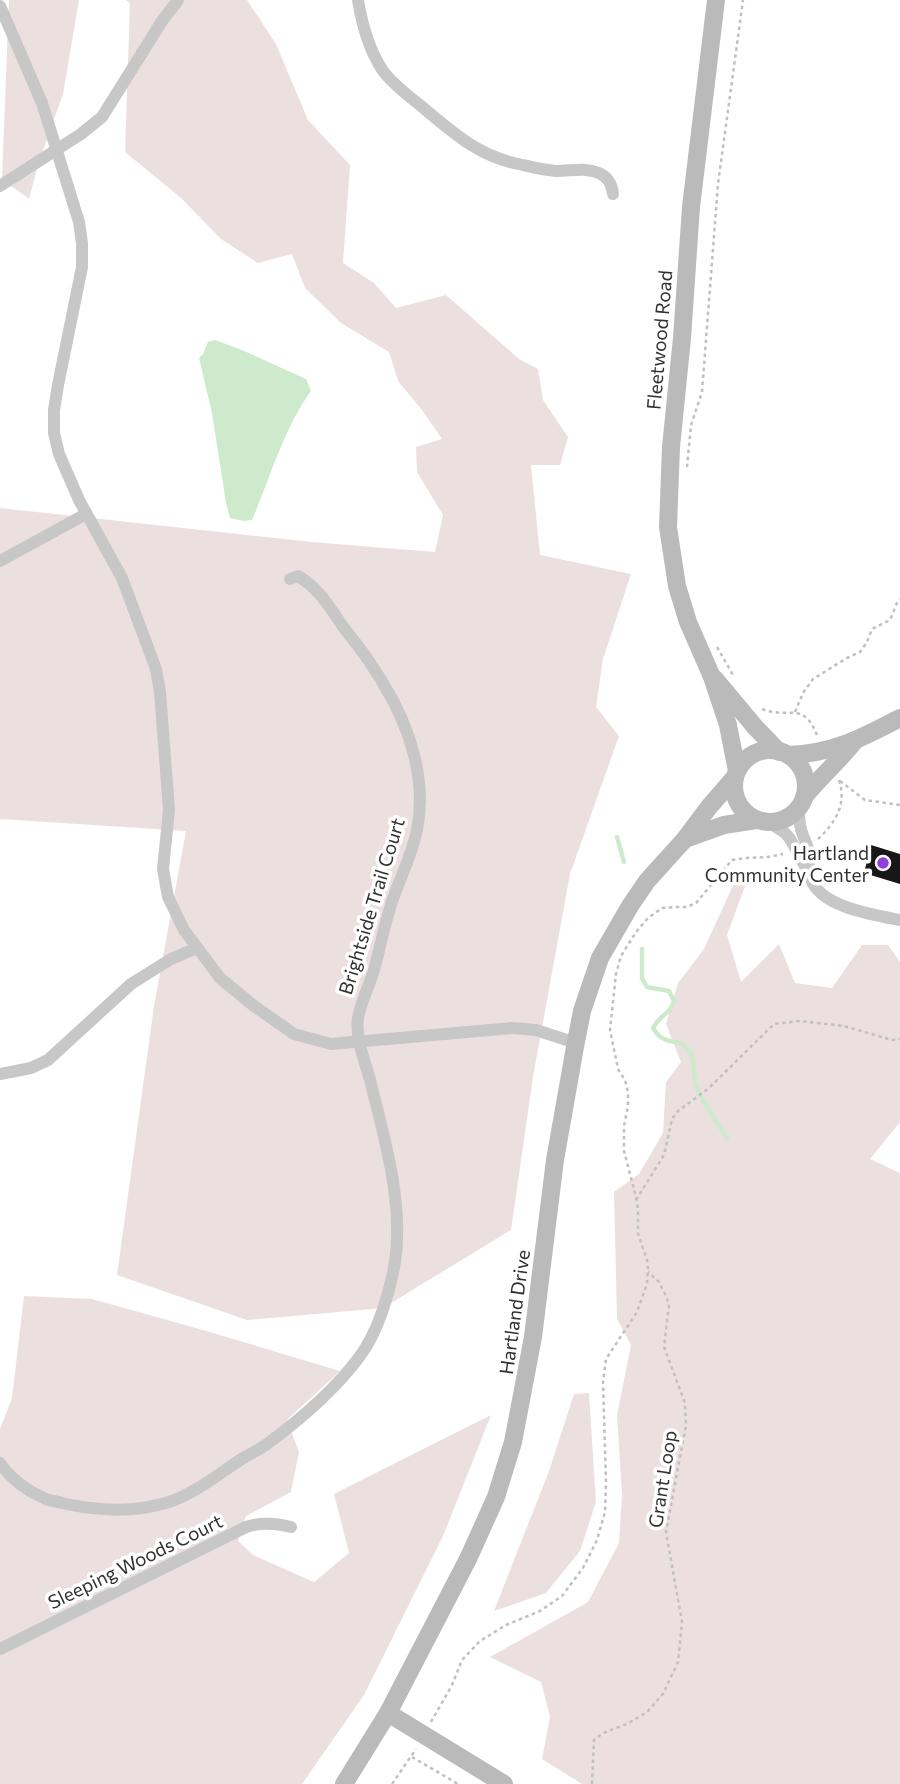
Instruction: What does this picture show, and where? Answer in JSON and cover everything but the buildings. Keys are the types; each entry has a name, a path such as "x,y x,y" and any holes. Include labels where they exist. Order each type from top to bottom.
{"main road":[{"name":"Fleetwood Road","path":"716,0 691,207 668,513 677,586 728,725 736,774"},
{"name":"Fleetwood Road","path":"712,677 755,727 783,754"},
{"name":"Hartland Drive","path":"344,1784 388,1713 468,1559 496,1497 513,1443 533,1337 555,1160 576,1042 582,1011 600,958 647,881 685,839 744,761 753,754 765,751 813,754 854,742 900,718"},
{"name":"Hartland Drive","path":"685,839 724,825 780,821 790,816 822,774 841,758 854,742"},
{"path":"783,754 797,763 803,773 806,785 801,802"},
{"path":"736,774 734,794 738,805 746,814 762,821"},
{"path":"388,1713 504,1784"}],"street":[{"path":"0,186 102,117 178,0"},
{"path":"358,0 368,41 385,73 405,94 451,131 475,149 496,158 552,171 584,169 603,174 612,184 613,194"},
{"path":"0,6 42,103 79,222 82,267 54,410 54,433 64,465 86,514 122,578 156,669 169,810 163,869 168,897 184,930 220,978 294,1034 331,1044 512,1028 536,1030 576,1042"},
{"path":"0,561 86,514"},
{"name":"Brightside Trail Court","path":"0,1463 8,1475 44,1498 76,1506 120,1510 170,1502 188,1494 266,1445 320,1400 361,1354 376,1326 395,1262 397,1206 381,1126 359,1041 357,1020 394,895 408,864 417,829 420,799 418,773 403,724 384,684 367,657 332,607 308,582 298,576 290,579"},
{"path":"801,802 801,830 809,855 808,870 817,892 835,903 900,920"},
{"path":"762,821 788,836 799,859 808,870"},
{"path":"0,1074 31,1068 48,1060 131,984 197,948"},
{"name":"Sleeping Woods Court","path":"0,1649 246,1527 261,1523 291,1527"}],"path":[{"path":"687,477 691,425 702,391 719,184 743,0"},
{"path":"795,712 813,679 860,652 872,629 890,620 900,599"},
{"path":"715,641 736,680"},
{"path":"755,704 774,713 795,712 804,715 812,722 820,746"},
{"path":"811,843 832,824 840,809 843,793 839,780 865,800 900,805"},
{"path":"392,1784 424,1735 452,1685 462,1660 480,1641 506,1625 540,1611 562,1596 583,1568 597,1540 605,1511 603,1382 606,1359 637,1312 647,1284 648,1272 638,1234 636,1200 624,1152 628,1092 618,1069 610,1030 616,974 621,956 648,918 662,908 687,907 696,903 732,860 785,853"},
{"path":"636,1200 664,1155 672,1119 678,1111 709,1088 775,1024 800,1021 844,1026 892,1040 900,1039"},
{"name":"Grant Loop","path":"592,1784 594,1740 648,1712 663,1695 678,1662 682,1622 666,1532 686,1425 685,1403 664,1347 669,1305 659,1282 648,1272"},
{"path":"411,1756 457,1784"}],"shaded area":[{"path":"9,0 79,0 63,94 29,199 2,179"},
{"path":"126,0 247,0 276,44 308,120 350,165 343,263 374,283 396,308 446,295 519,359 538,369 543,400 568,437 560,465 531,465 540,555 631,574 603,659 596,707 619,736 570,874 533,1077 511,1230 383,1308 247,1320 117,1275 154,1006 186,831 0,819 0,508 312,542 435,552 443,515 417,472 416,447 442,439 398,381 389,352 341,323 305,288 292,254 258,263 221,239 181,198 125,152 130,3"},
{"path":"215,340 306,379 311,391 285,437 252,520 230,518 226,503 212,413 199,358 208,342"},
{"path":"748,878 727,935 741,982 779,944 795,983 832,988 862,945 888,945 900,962 900,1122 870,1159 900,1173 900,1784 582,1784 542,1759 550,1717 541,1682 490,1657 588,1602 619,1543 622,1495 617,1415 631,1345 617,1319 614,1192 639,1174 663,1133 666,1082 681,1062 666,1024 678,983 704,949 736,879"},
{"path":"24,1296 92,1299 340,1371 287,1420 299,1452 291,1492 246,1516 238,1541 253,1555 314,1582 349,1553 334,1494 491,1415 443,1536 364,1695 302,1784 0,1784 0,1429 12,1398"},
{"path":"589,1393 596,1502 580,1551 546,1593 494,1611 549,1471 574,1394"}],"waterway":[{"path":"617,837 624,862"},
{"path":"642,949 642,978 647,987 669,991 674,1001 653,1028 663,1039 687,1048 691,1054 699,1093 727,1138"}],"place":[{"name":"Hartland Community Center","path":"883,863"}]}
